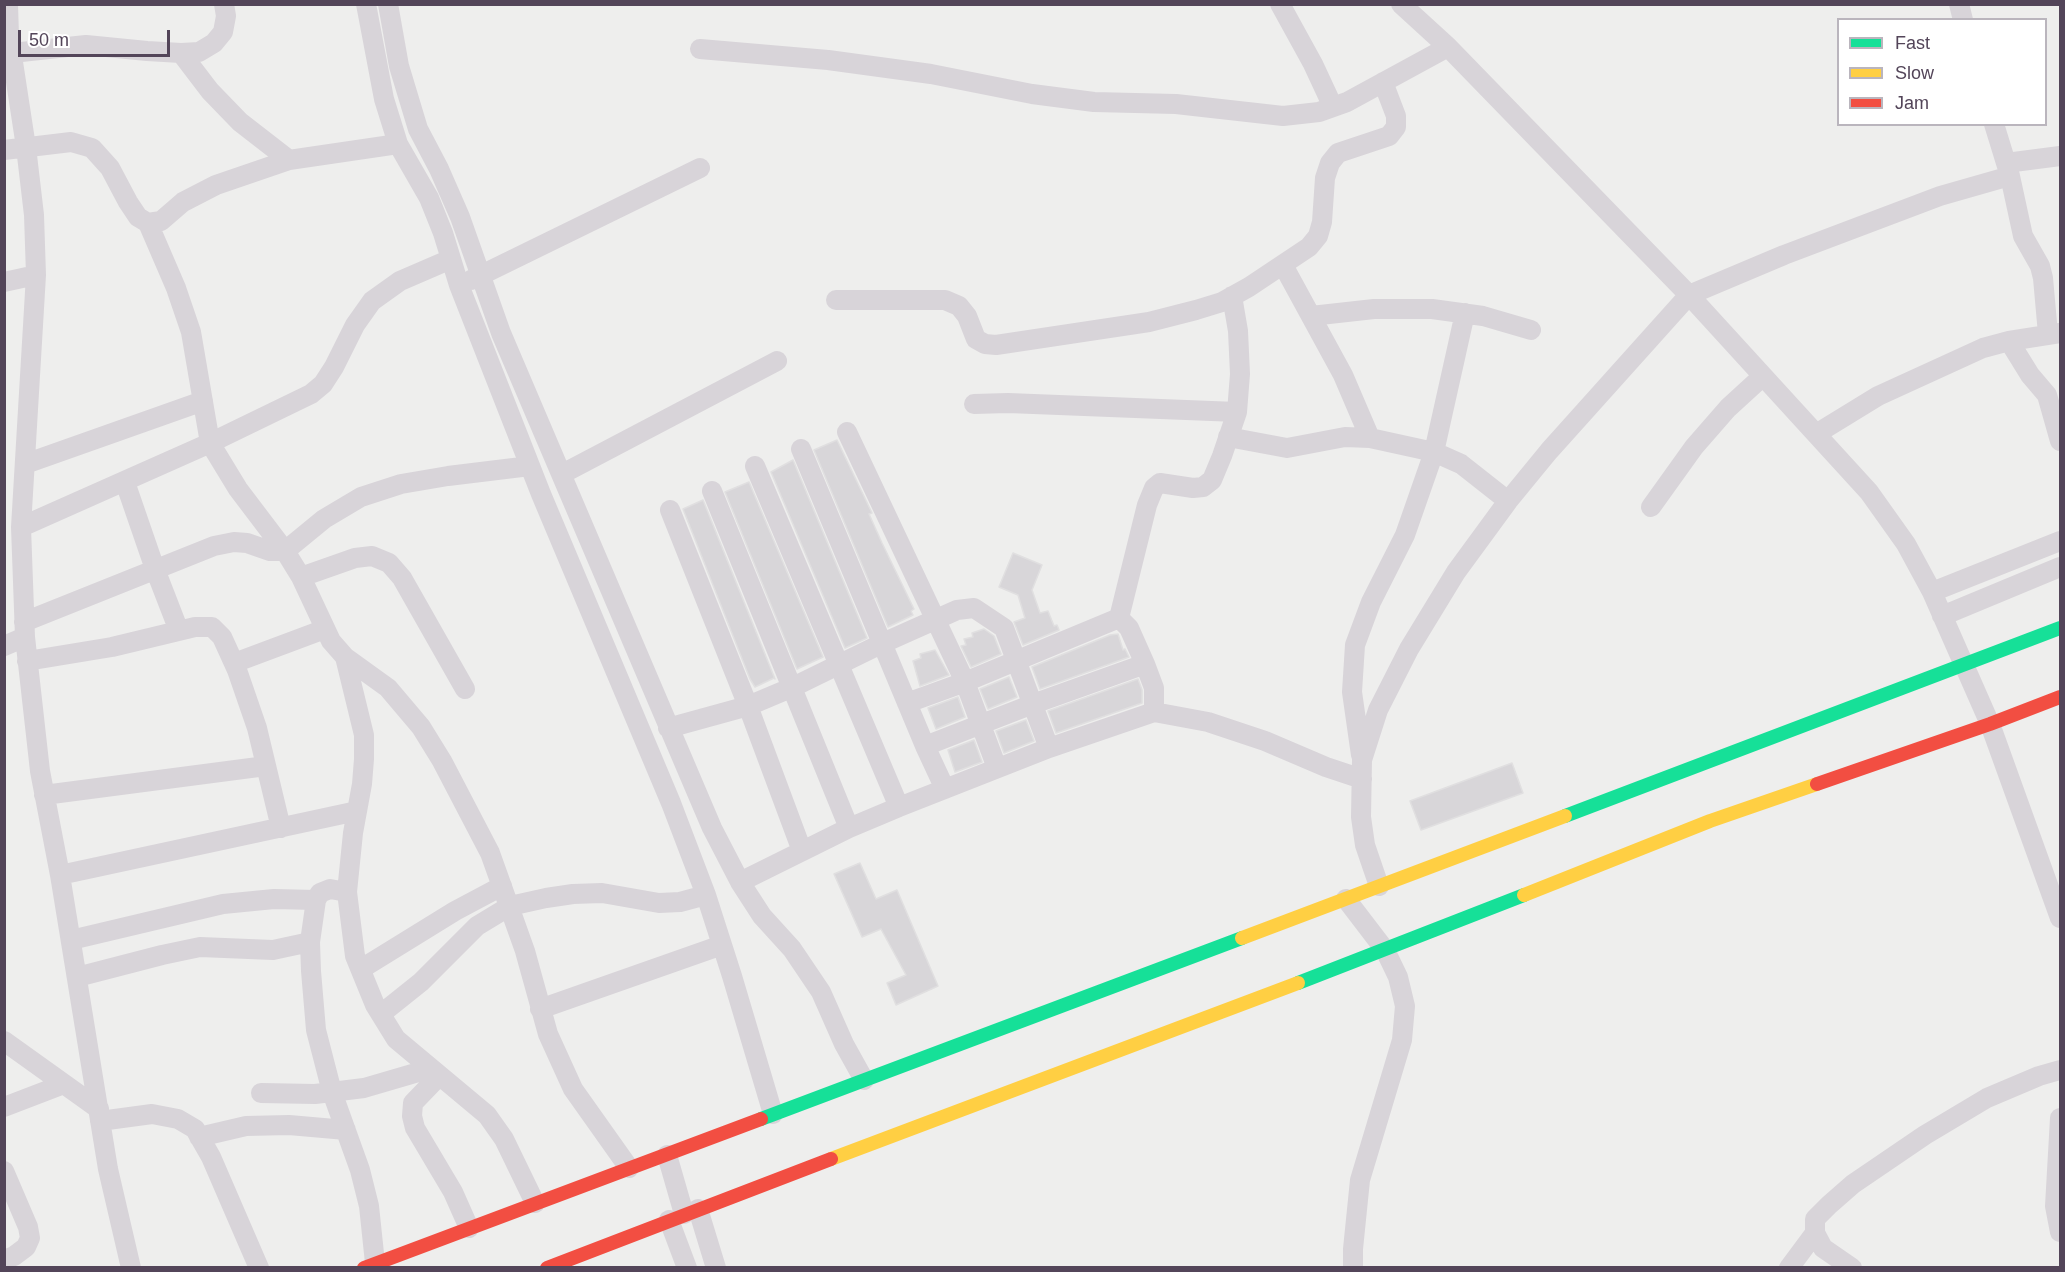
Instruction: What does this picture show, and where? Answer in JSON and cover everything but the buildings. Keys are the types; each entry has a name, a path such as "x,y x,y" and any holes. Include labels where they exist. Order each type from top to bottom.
{"street":[{"path":"8,4 8,42 26,147 34,215 36,274 21,527 27,661 44,795 60,875 108,1169 131,1268"},
{"path":"8,42 86,45 181,53 200,51 214,43 223,33 226,16 224,4"},
{"path":"366,4 384,99 398,144 429,198 451,259 470,280 501,333 712,828 740,882 762,916 792,949 821,992 844,1044 864,1080"},
{"path":"388,4 399,66 408,99 418,129 460,217 470,280 530,466 671,803 706,895 773,1114"},
{"path":"1280,4 1313,64 1333,107"},
{"path":"1401,4 1448,47 1689,296 1869,492 1906,544 1932,592 1990,724 2061,918"},
{"path":"700,49 828,60 931,74 1032,94 1095,102 1176,104 1283,116 1319,112 1347,102 1448,47"},
{"path":"181,53 210,91 240,122 289,160"},
{"path":"836,300 945,300 959,306 967,316 976,339 985,344 996,345 1149,322 1196,310 1232,296 1309,247 1318,236 1322,222 1325,178 1330,163 1338,153 1389,136 1396,127 1396,116 1383,82"},
{"path":"1816,434 1878,396 1983,348 2009,341 2054,334 2040,266 2023,236 2008,170 1995,126"},
{"path":"4,150 71,142 92,148 110,168 138,217 148,223 176,288 191,332 210,444 238,489 285,551 301,577 331,641 345,657 388,688 421,727 490,853 510,906 548,1034 573,1089 629,1168"},
{"path":"148,223 161,221 183,202 216,185 289,160 398,144"},
{"path":"1362,770 1378,710 1409,649 1456,572 1508,501 1549,451 1689,296 1784,255 2008,170 2061,156"},
{"path":"470,280 700,168"},
{"path":"21,527 210,444 311,394 323,384 355,325 372,301 400,281 451,259"},
{"path":"1283,265 1343,375 1370,438"},
{"path":"4,282 36,274"},
{"path":"1119,618 1147,505 1155,488 1161,483 1193,488 1203,487 1212,480 1237,412 1240,374 1238,331 1232,296"},
{"path":"1311,315 1374,309 1432,309 1483,316 1531,330"},
{"path":"1379,886 1365,845 1361,817 1362,770 1352,692 1355,645 1371,602 1405,535 1434,452 1465,313"},
{"path":"2009,341 2030,375 2047,395 2061,441"},
{"path":"562,474 777,361"},
{"path":"1651,507 1694,447 1728,408 1763,376"},
{"path":"25,464 203,401"},
{"path":"974,404 1008,403 1237,412"},
{"path":"847,432 965,681 997,768"},
{"path":"1228,437 1287,448 1345,437 1370,438 1434,452 1461,464 1508,501"},
{"path":"801,448 945,789"},
{"path":"4,646 25,629 155,569 214,546 234,542 285,551 324,519 361,497 401,483 530,466"},
{"path":"755,466 899,807"},
{"path":"126,482 155,569 179,631"},
{"path":"712,491 849,828"},
{"path":"670,510 748,706 802,851"},
{"path":"1932,592 2061,541"},
{"path":"301,577 355,558 372,556 389,563 402,578 465,689"},
{"path":"1942,616 2061,567"},
{"path":"668,728 748,706 957,610 974,608 1004,628 1049,748"},
{"path":"907,703 1017,661 1119,618"},
{"path":"1119,618 1129,628 1154,688 1154,712"},
{"path":"27,661 112,647 195,627 212,627 222,637 234,663 257,728 281,828"},
{"path":"347,892 330,889 320,893 315,900 310,942 316,1030 332,1092 360,1170 369,1206 369,1265 879,1076 2061,628"},
{"path":"234,663 325,629"},
{"path":"345,657 364,735 363,768 347,892 356,956 375,1005 396,1039 487,1115 504,1139 535,1203"},
{"path":"925,746 1145,664"},
{"path":"547,1268 684,1214 1385,950 1710,821 1990,724 2061,697"},
{"path":"740,882 849,828 899,807 1049,748 1154,712 1208,722 1265,741 1326,767 1362,770"},
{"path":"44,795 266,766"},
{"path":"60,875 357,811"},
{"path":"361,969 455,911 502,886"},
{"path":"381,1014 421,981 477,926 510,906 573,894 602,893 659,903 680,902 706,895"},
{"path":"71,940 223,904 274,899 315,900"},
{"path":"1346,899 1385,950 1398,977 1405,1006 1402,1040 1360,1180 1353,1268"},
{"path":"77,977 200,947 273,950 310,942"},
{"path":"540,1009 722,945"},
{"path":"4,1041 64,1084 100,1115 152,1114 178,1119 195,1129 211,1157 259,1268"},
{"path":"1852,1268 1823,1248 1815,1233 1815,1219 1829,1205 1853,1184 1924,1135 1987,1098 2039,1076 2061,1070"},
{"path":"261,1093 332,1092 364,1088 434,1072"},
{"path":"434,1072 414,1103 412,1116 415,1128 453,1192 469,1228"},
{"path":"4,1107 64,1084"},
{"path":"2061,1118 2055,1206 2061,1232"},
{"path":"199,1137 246,1126 288,1125 346,1130"},
{"path":"667,1155 684,1214 687,1268"},
{"path":"4,1171 28,1227 30,1238 26,1247 4,1260"},
{"path":"684,1214 716,1268"},
{"path":"1789,1268 1815,1233"}],"traffic: fast":[{"path":"1565,816 2060,628"},
{"path":"1298,983 1524,895"},
{"path":"761,1119 1242,938"}],"traffic: slow":[{"path":"1524,895 1710,821 1817,784"},
{"path":"1242,938 1565,816"},
{"path":"831,1159 1298,983"}],"traffic: jam":[{"path":"1817,784 1990,724 2060,697"},
{"path":"364,1268 761,1119"},
{"path":"547,1268 831,1159"}]}
